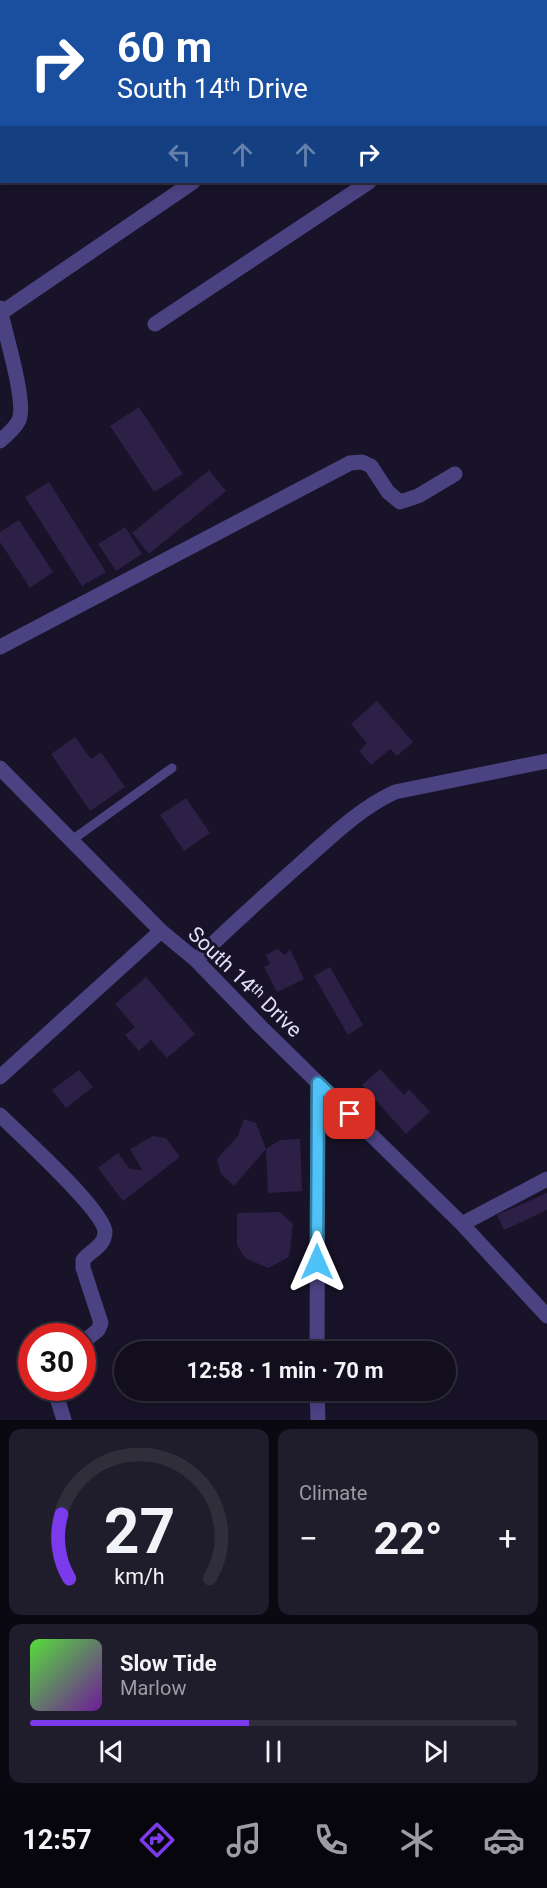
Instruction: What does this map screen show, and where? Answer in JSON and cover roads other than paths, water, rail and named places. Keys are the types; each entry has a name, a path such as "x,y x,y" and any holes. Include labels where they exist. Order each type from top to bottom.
{"street":[{"path":"0,441 15,428 20,417 21,400 1,310 192,183"},
{"path":"155,324 367,183"},
{"path":"0,647 350,463 362,462 371,466 388,492 400,502 418,496 455,474"},
{"path":"196,960 322,845 377,800 394,792 547,761"},
{"name":"South 14ᵗʰ Drive","path":"0,768 161,931 196,960 462,1224 547,1316"},
{"path":"0,1077 161,931"},
{"path":"317,1341 318,1083"},
{"path":"0,1115 82,1198 100,1220 105,1231 104,1240 83,1260 83,1268 101,1323 96,1332"},
{"path":"462,1224 547,1179"},
{"path":"58,1401 64,1420"},
{"path":"317,1401 318,1420"}],"lane":[{"path":"72,840 172,768"}]}
